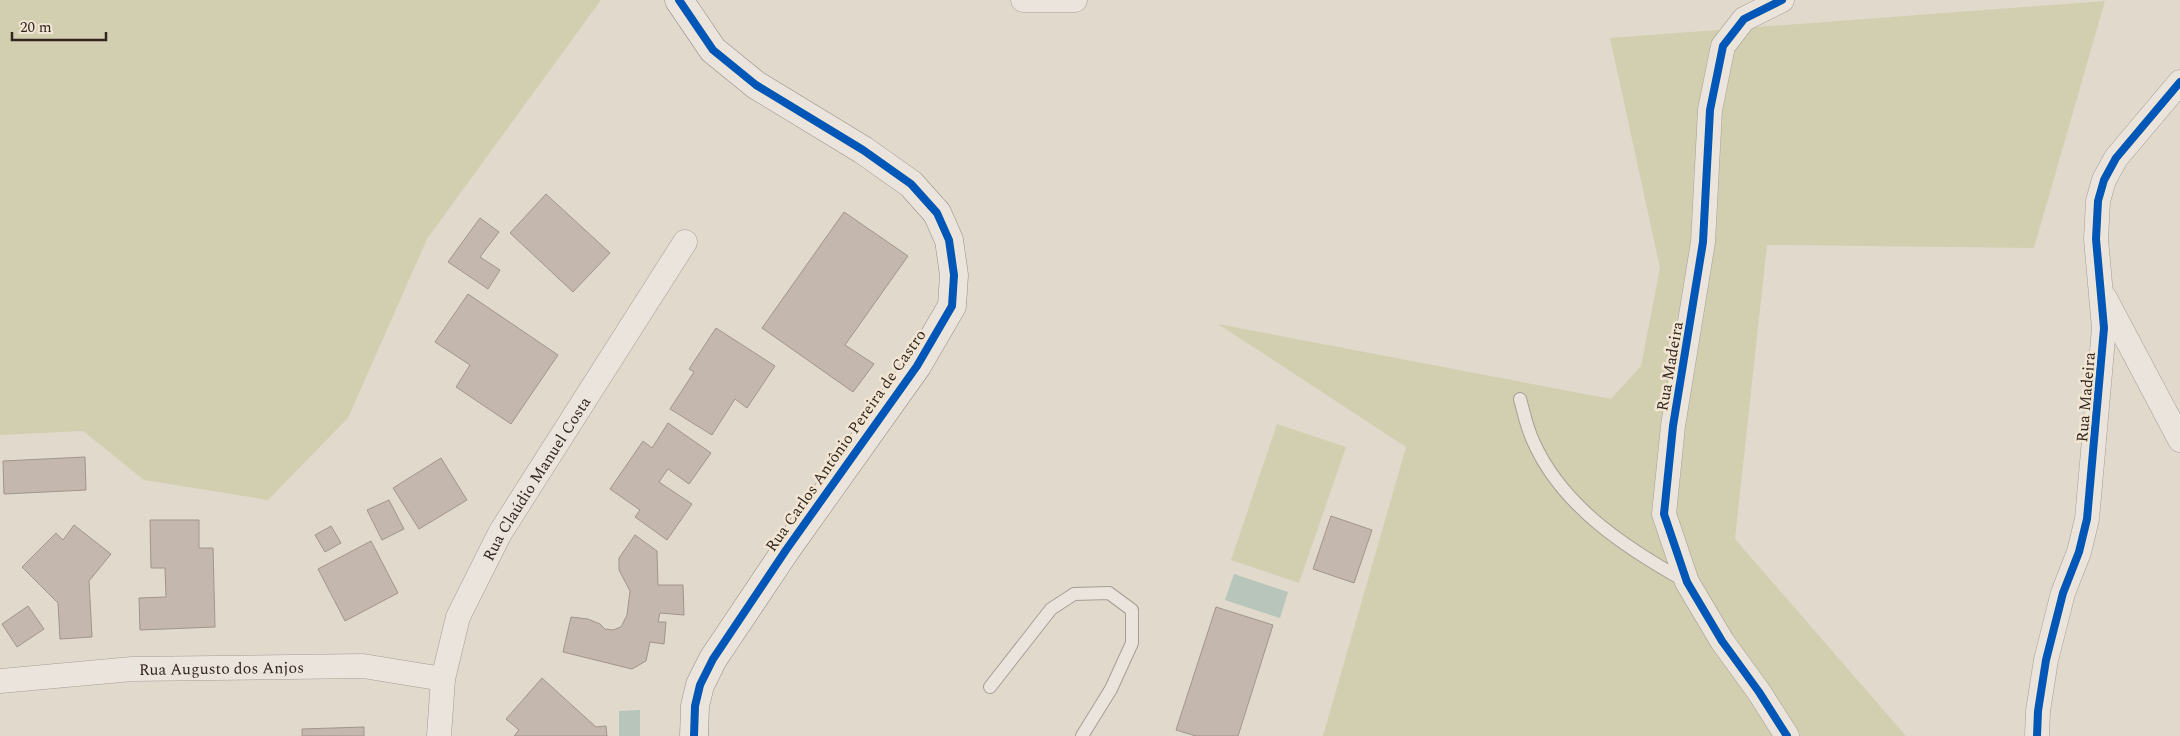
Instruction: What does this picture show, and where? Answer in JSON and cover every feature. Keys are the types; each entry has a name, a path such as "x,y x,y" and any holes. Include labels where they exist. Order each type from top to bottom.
{"street":[{"name":"Rua Carlos Antônio Pereira de Castro","path":"679,0 714,50 756,85 864,150 911,184 937,213 949,240 954,275 952,306 917,366 786,550 714,659 700,685 695,706 694,736"},
{"path":"1023,0 1076,0"},
{"name":"Rua Madeira","path":"1782,0 1744,19 1723,46 1710,110 1703,242 1673,426 1664,514 1687,582 1722,640 1787,736"},
{"name":"Rua Madeira","path":"2037,736 2038,711 2046,660 2063,593 2079,552 2087,519 2104,328 2096,238 2098,200 2104,180 2116,158 2180,82"},
{"name":"Rua Claúdio Manuel Costa","path":"439,736 443,679 458,617 500,533 685,242"},
{"path":"2101,290 2180,440"},
{"name":"Rua Augusto dos Anjos","path":"0,681 132,669 362,666 443,679"}],"lane":[{"path":"1520,399 1534,443 1561,488 1598,524 1640,556 1687,582"},
{"path":"990,687 1051,609 1074,594 1109,593 1132,610 1132,643 1111,689 1082,736"}],"shaded area":[{"path":"0,0 601,0 427,239 348,418 268,500 144,480 83,431 0,435"},
{"path":"2105,1 2034,248 1767,245 1735,539 1906,736 1323,736 1406,447 1218,324 1611,399 1641,366 1660,268 1610,38"},
{"path":"1277,424 1346,447 1299,583 1231,560"},
{"path":"1234,574 1288,592 1280,618 1225,600"},
{"path":"640,710 640,736 619,736 619,711"}],"building":[{"path":"546,194 610,253 573,292 510,233"},
{"path":"844,212 908,256 845,345 874,364 853,392 762,328"},
{"path":"480,218 499,232 480,257 500,270 488,289 448,262"},
{"path":"468,294 558,355 511,424 456,387 470,365 435,342"},
{"path":"716,328 775,366 747,408 735,399 712,435 670,409 694,372 689,369"},
{"path":"668,423 711,453 689,484 668,469 659,482 692,504 667,540 635,517 640,510 610,489 643,441 652,448"},
{"path":"85,457 86,490 4,494 3,461"},
{"path":"441,458 467,500 419,529 393,488"},
{"path":"389,500 404,529 382,540 367,510"},
{"path":"1331,516 1372,530 1354,583 1313,569"},
{"path":"150,520 199,520 199,548 213,548 215,627 140,630 139,598 166,597 165,568 151,568"},
{"path":"74,525 111,554 89,581 92,637 60,639 58,603 22,567 56,533 63,540"},
{"path":"331,526 341,543 325,552 315,535"},
{"path":"635,535 657,551 658,585 683,585 684,615 660,613 658,622 666,622 664,644 650,642 646,661 632,669 563,652 571,617 588,619 600,624 605,629 613,630 621,627 627,615 630,591 619,570 619,558"},
{"path":"371,541 398,593 345,621 318,569"},
{"path":"28,606 44,629 17,647 2,624"},
{"path":"1216,607 1273,625 1238,736 1196,736 1176,730"},
{"path":"542,678 596,727 606,726 607,736 514,736 519,730 506,719"},
{"path":"364,727 364,736 302,736 302,729"}],"cycle path":[{"path":"679,0 713,50 756,85 863,150 911,184 937,213 949,240 954,275 952,306 917,366 786,550 713,659 700,685 695,706 694,736"},
{"path":"1782,0 1744,19 1723,46 1710,110 1703,242 1673,426 1664,514 1687,582 1722,641 1759,692 1787,736"},
{"path":"2037,736 2038,711 2046,660 2063,593 2079,552 2087,519 2104,328 2096,239 2098,201 2104,180 2116,158 2180,82"}]}
